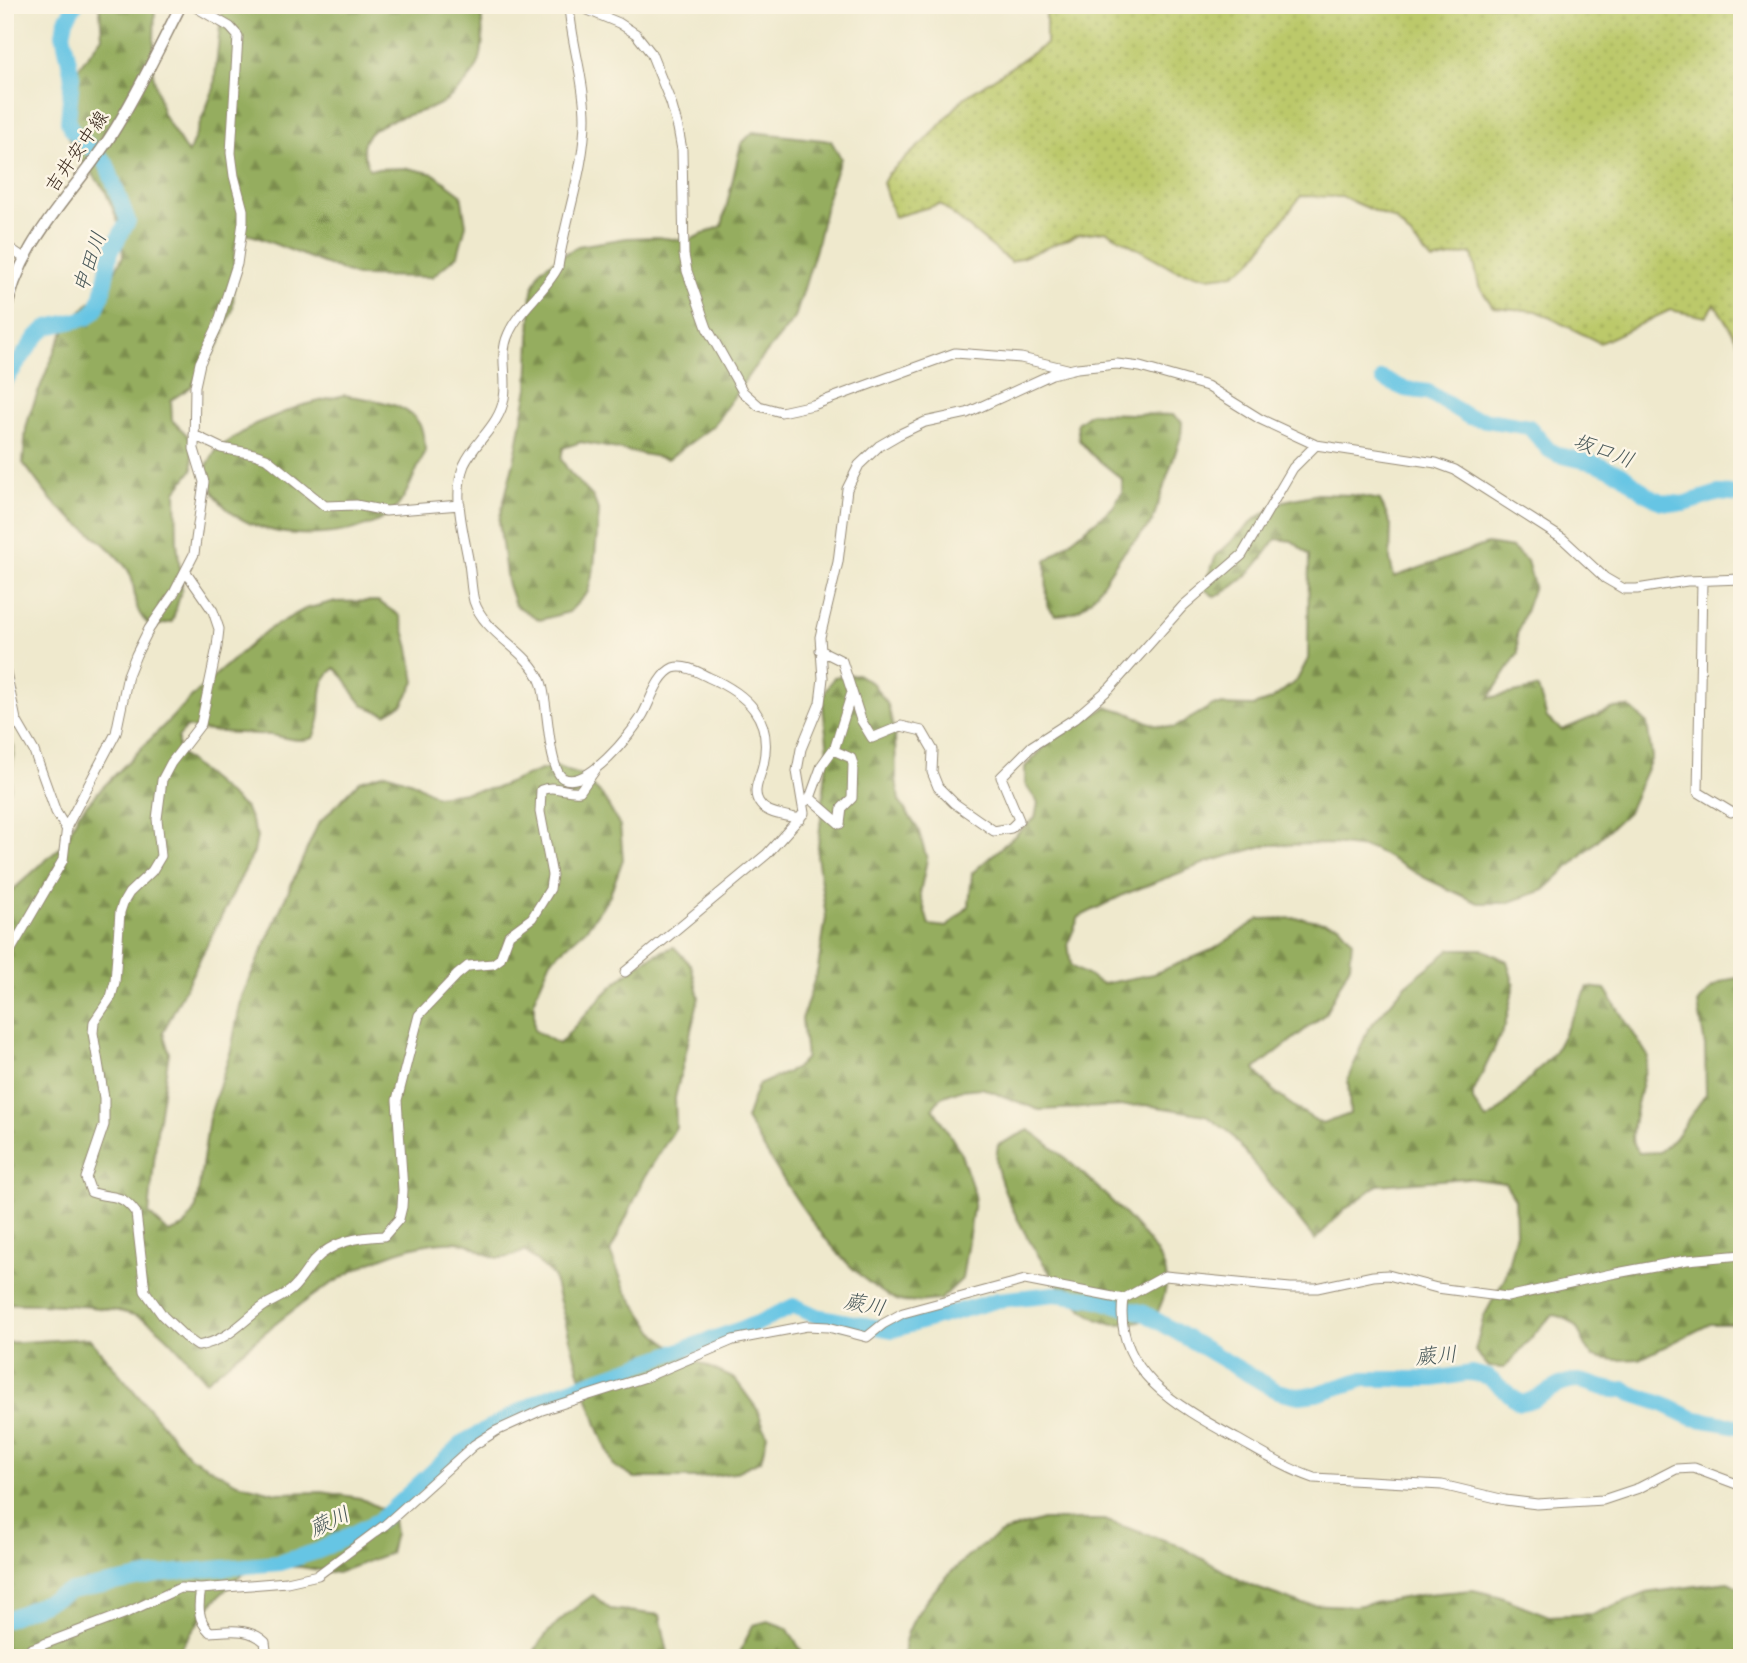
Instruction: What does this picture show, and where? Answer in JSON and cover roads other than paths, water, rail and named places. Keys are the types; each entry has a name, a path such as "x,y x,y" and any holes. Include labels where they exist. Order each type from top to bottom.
{"main road":[{"name":"吉井安中線","path":"5,318 11,289 24,258 47,222 113,133 181,5"}],"street":[{"path":"5,960 63,860 67,830 74,809 116,733 128,675 136,655 194,554 204,482 194,449 195,386 200,363 217,327 237,264 243,210 233,176 231,153 238,36 230,27 192,5"},
{"path":"569,5 570,25 583,87 585,119 580,163 558,267 507,336 503,353 504,397 490,430 470,454 463,468 460,505 474,601 486,621 533,668 540,679 557,772 563,778 582,778 598,766 631,733 663,677 671,669 688,668 742,696 752,705 760,717 764,736 764,765 755,794 764,808 800,819"},
{"path":"576,5 619,23 636,34 651,53 671,103 682,150 684,255 687,271 707,328 743,393 760,406 781,411 813,405 955,353 1021,358 1069,369"},
{"path":"5,245 24,258"},
{"path":"833,750 851,758 853,764 852,798 842,808 840,824 807,801 797,771 801,748 820,704 823,678 820,636 838,562 847,489 859,465 879,446 914,427 967,413 1052,374 1069,369 1117,364 1182,377 1207,386 1260,419 1316,445 1436,463 1455,470 1563,539 1605,578 1624,589 1742,579"},
{"path":"194,436 221,449 266,458 325,506 356,505 386,511 460,505"},
{"path":"820,650 842,661 861,720 873,738 901,726 922,731 933,750 932,772 938,787 954,803 994,831 1011,828 1019,820 1001,777 1032,746 1074,719 1110,688 1183,606 1242,555 1287,477 1316,445"},
{"path":"186,572 213,611 219,629 217,647 201,723 171,763 162,780 158,819 161,856 152,871 129,893 120,912 115,982 111,997 94,1022 93,1033 102,1078 104,1125 86,1178 91,1192 120,1197 130,1204 136,1213 145,1291 163,1316 184,1337 198,1346 211,1343 239,1328 266,1305 293,1289 316,1259 327,1250 346,1240 384,1236 398,1219 403,1190 397,1100 419,1015 468,966 493,964 500,959 509,935 532,918 550,890 552,875 540,812 541,790 548,787 580,791 598,766"},
{"path":"1702,581 1698,792 1731,812"},
{"path":"5,667 16,720 34,751 56,812 67,830"},
{"path":"625,972 767,854 800,819 822,765 833,750 852,692"},
{"path":"17,1658 31,1649 137,1608 180,1588 201,1589 287,1582 318,1575 385,1525 474,1445 496,1431 542,1410 646,1377 733,1340 807,1326 828,1327 867,1337 903,1313 1025,1280 1124,1298 1165,1276 1317,1288 1388,1275 1437,1288 1507,1297 1623,1271 1687,1260 1742,1255"},
{"path":"1124,1298 1121,1318 1123,1334 1134,1360 1160,1391 1210,1424 1314,1478 1442,1485 1505,1500 1537,1504 1603,1500 1639,1488 1676,1469 1694,1468 1742,1486"},
{"path":"201,1589 198,1604 200,1618 206,1629 209,1632 238,1630 258,1636 265,1642 267,1658"}],"waterway":[{"name":"申田川","path":"5,381 37,336 48,327 87,318 95,311 102,296 111,251 128,221 106,163 72,130 68,122 72,76 63,34 66,20 75,5"},
{"name":"坂口川","path":"1383,379 1405,389 1428,392 1469,417 1529,427 1549,450 1622,474 1646,494 1662,502 1683,504 1719,493 1742,495"},
{"path":"5,821 8,829 5,853"},
{"name":"蕨川","path":"5,1620 71,1591 168,1573 279,1563 318,1551 380,1520 465,1441 547,1397 758,1323 794,1306 817,1316 892,1330 998,1300 1055,1294 1095,1299 1144,1313 1277,1391 1299,1396 1316,1394 1364,1379 1433,1379 1472,1373 1488,1377 1520,1403 1576,1381 1613,1390 1624,1389 1692,1418 1742,1427"}]}
